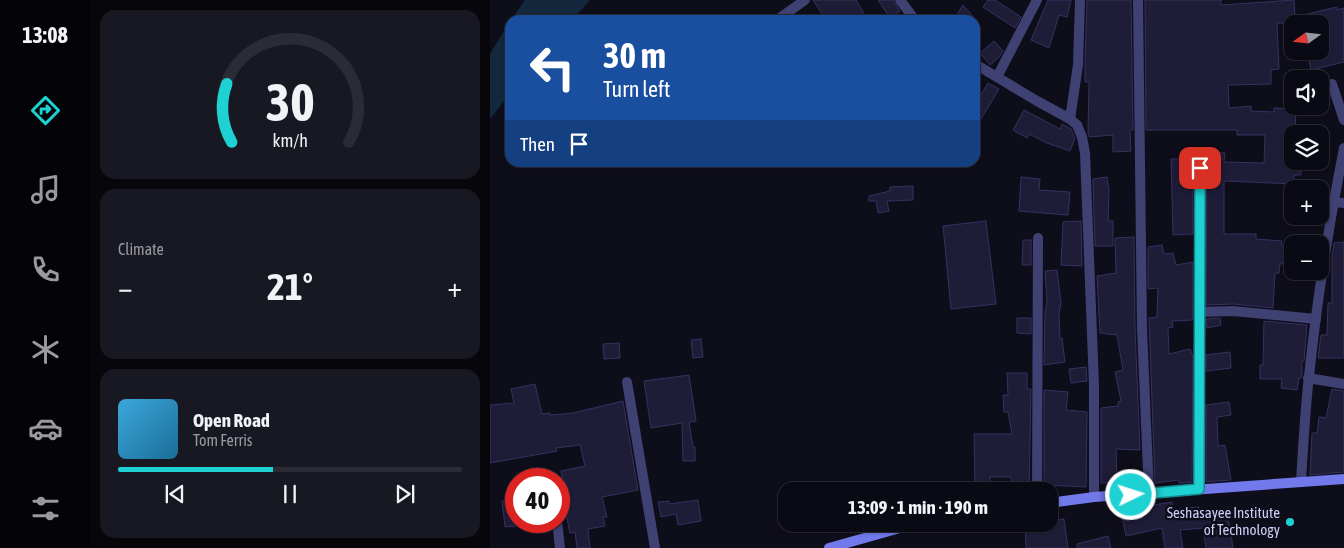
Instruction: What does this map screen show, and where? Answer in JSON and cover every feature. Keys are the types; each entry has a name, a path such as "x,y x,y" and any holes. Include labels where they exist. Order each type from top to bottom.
{"street":[{"path":"783,15 804,0"},
{"path":"900,0 909,15"},
{"path":"998,77 1037,0"},
{"path":"1070,119 1078,65 1080,0"},
{"path":"1138,0 1142,329 1149,494"},
{"path":"980,67 1070,119 1079,131 1085,153 1094,386 1094,497"},
{"path":"1332,84 1344,120"},
{"path":"1301,482 1308,378 1316,319 1339,202 1344,148"},
{"path":"1199,489 1200,168"},
{"path":"1037,482 1038,238"},
{"path":"1200,312 1233,311 1316,319"},
{"path":"1308,378 1344,384"},
{"path":"627,382 655,548"},
{"path":"1058,502 1094,497 1344,479"},
{"path":"829,548 886,532"},
{"path":"558,533 560,548"}],"water":[{"path":"525,0 590,0 576,15 514,15"},
{"path":"505,29 505,100 490,119 490,54"}],"building":[{"path":"813,0 856,0 865,15 823,15"},
{"path":"878,0 893,0 900,11 894,15 888,15"},
{"path":"988,0 995,0 1021,17 1015,28 983,7"},
{"path":"1048,0 1071,0 1067,17 1059,15 1049,48 1031,40"},
{"path":"1087,0 1131,0 1133,130 1130,130 1131,151 1113,152 1113,135 1089,137 1089,82 1085,82"},
{"path":"1145,0 1221,0 1221,5 1294,0 1295,15 1284,15 1284,23 1277,23 1279,69 1271,70 1271,84 1228,85 1229,108 1251,106 1251,111 1274,112 1274,108 1284,108 1284,115 1296,115 1295,125 1284,125 1284,170 1301,170 1301,175 1294,175 1294,180 1284,180 1284,184 1224,181 1224,234 1256,234 1256,239 1282,241 1281,245 1284,245 1284,264 1280,264 1279,273 1275,273 1273,308 1234,304 1206,305 1207,168 1203,162 1197,162 1193,167 1193,234 1173,235 1171,159 1206,158 1207,152 1225,153 1224,162 1264,163 1265,135 1237,135 1237,130 1146,130"},
{"path":"963,5 972,15 957,15"},
{"path":"1337,7 1337,10 1344,8 1344,62 1311,70 1309,60 1329,60 1329,15 1303,15"},
{"path":"994,41 1003,51 990,65 980,53"},
{"path":"988,83 999,89 980,121 980,97"},
{"path":"1024,110 1060,129 1062,124 1071,129 1075,138 1070,151 1029,134 1027,138 1013,130"},
{"path":"1021,177 1040,179 1039,190 1070,192 1068,215 1019,211"},
{"path":"1107,177 1109,191 1108,221 1113,221 1113,246 1095,246 1093,179"},
{"path":"913,186 913,200 887,201 889,211 878,213 876,201 869,201 869,196 890,191 890,187"},
{"path":"986,221 996,304 951,309 943,226"},
{"path":"1081,221 1082,266 1061,265 1063,222"},
{"path":"1134,237 1135,329 1140,450 1116,449 1117,483 1101,483 1101,408 1118,406 1118,402 1121,401 1115,372 1123,370 1117,335 1100,333 1097,276 1116,273 1115,238"},
{"path":"1023,240 1031,240 1031,265 1022,265"},
{"path":"1344,242 1344,358 1318,358 1321,335 1327,335 1328,303 1332,303 1332,256 1334,243"},
{"path":"1162,245 1164,254 1173,253 1176,265 1193,262 1193,320 1172,321 1173,327 1168,328 1169,354 1190,349 1193,356 1192,482 1179,483 1179,480 1155,483 1149,318 1157,317 1158,288 1148,289 1148,247"},
{"path":"1057,270 1061,303 1059,315 1060,339 1062,338 1065,362 1044,365 1047,300 1045,271"},
{"path":"1017,318 1031,318 1031,334 1017,333"},
{"path":"1220,318 1221,325 1207,328 1206,319"},
{"path":"1264,321 1307,325 1302,375 1299,378 1297,390 1281,388 1282,379 1260,379 1260,365 1263,365"},
{"path":"701,339 703,357 693,358 691,340"},
{"path":"619,343 620,358 604,359 603,344"},
{"path":"1230,352 1231,368 1206,371 1206,355"},
{"path":"1086,367 1087,381 1071,383 1069,369"},
{"path":"1007,373 1027,373 1027,389 1031,389 1029,482 1012,482 1011,477 990,477 990,482 975,482 974,434 1012,434 1008,412 1004,412 1003,395 1008,395"},
{"path":"689,375 696,421 689,422 693,447 695,447 695,461 683,461 682,423 651,428 644,381"},
{"path":"535,384 542,414 550,413 550,415 573,413 623,401 638,490 602,497 607,517 603,517 605,526 588,529 590,548 577,548 575,532 570,533 570,469 585,466 580,445 556,448 557,451 490,463 490,405 514,403 511,389"},
{"path":"1332,389 1344,391 1344,472 1310,475 1312,433 1317,433 1319,417 1326,418"},
{"path":"1044,390 1068,392 1066,410 1087,412 1086,487 1058,486 1058,482 1044,482"},
{"path":"1229,402 1231,415 1217,417 1218,446 1225,445 1231,480 1206,482 1206,405"},
{"path":"698,500 701,521 678,525 676,514 661,517 658,502 669,501 669,504"},
{"path":"502,501 505,501 505,527"},
{"path":"1140,502 1141,507 1172,502 1173,509 1199,507 1199,514 1227,510 1233,548 1206,548 1203,528 1180,530 1183,548 1165,548 1162,528 1126,536 1120,506"},
{"path":"1064,519 1068,548 1026,548 1025,532 1058,532 1058,520"},
{"path":"1108,536 1111,548 1077,548 1077,544"}],"place":[{"name":"Seshasayee Institute of Technology","path":"1290,522"}],"route":[{"path":"1131,495 1199,489 1200,168"}]}
